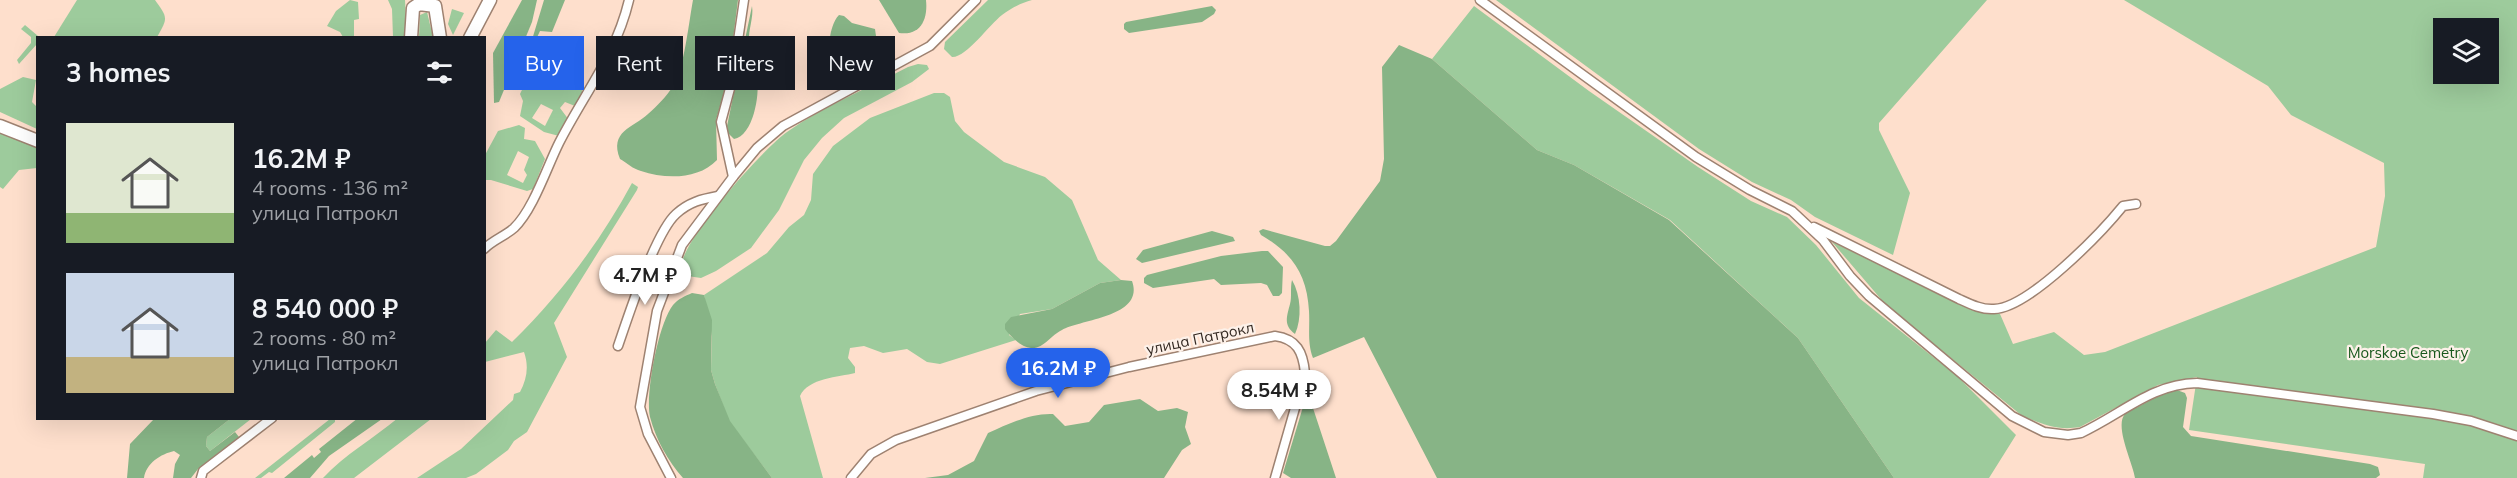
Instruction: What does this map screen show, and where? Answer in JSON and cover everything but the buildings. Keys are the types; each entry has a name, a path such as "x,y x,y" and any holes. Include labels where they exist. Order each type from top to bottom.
{"street":[{"path":"471,36 490,0"},
{"path":"486,248 514,228 534,196 561,140 610,57 622,28 629,0"},
{"path":"733,177 721,122 732,81 744,0"},
{"path":"670,478 642,419 641,395 657,311 676,257 692,230 757,148 783,126 930,46 976,0"},
{"path":"1480,0 1696,158 1750,190 1792,210 1823,240 1850,276 1901,324 1994,403 2018,420 2044,432 2068,435 2081,433 2159,389 2198,383 2433,414 2471,421 2517,435"},
{"path":"411,36 413,8 423,4 435,6 440,36"},
{"path":"0,126 36,140"},
{"path":"618,346 644,277 673,217 693,202 718,195"},
{"path":"1808,224 1959,299 1995,309 2011,305 2025,297 2072,261 2123,206 2136,204"},
{"name":"улица Патрокл","path":"851,478 871,454 896,440 1036,391 1120,369 1275,336 1292,340 1298,346 1304,358 1305,373 1275,478"},
{"path":"201,478 203,471 269,420"}],"green space":[{"path":"77,0 155,0 165,18 158,36 55,36"},
{"path":"350,0 358,2 359,19 354,20 354,36 342,36 340,32 327,26 336,11"},
{"path":"388,0 405,0 407,36 393,36 392,9"},
{"path":"522,0 537,0 526,36 504,36 504,90 499,102 494,103 493,53"},
{"path":"544,0 565,0 552,32 540,31 538,36 533,36"},
{"path":"693,0 738,0 733,36 695,36 695,90 725,90 716,120 717,160 700,171 681,176 650,174 635,169 620,159 617,150 620,136 651,111 670,90 683,90 683,57"},
{"path":"879,0 926,0 926,14 922,25 913,32 899,33"},
{"path":"988,0 1032,0 1005,12 971,47 958,56 952,57 944,49 945,42"},
{"path":"1496,0 1987,0 1879,123 1879,130 1910,193 1893,255 1815,217 1791,200 1752,182 1699,149"},
{"name":"Morskoe Cemetry","path":"2124,0 2517,0 2517,478 2423,478 2425,464 2189,430 2197,377 2158,385 2080,427 2064,428 2042,424 2021,415 1886,305 1832,242 1976,310 2000,314 2013,344 2054,332 2084,355 2105,352 2376,247 2385,196 2384,163 2291,115 2268,86"},
{"path":"752,6 749,36 746,36"},
{"path":"1212,6 1216,10 1214,14 1202,22 1129,33 1124,29 1126,22"},
{"path":"1474,6 1589,91 1698,167 1751,201 1787,217 1816,245 1859,298 1957,376 2016,435 1989,478 1894,478 1798,338 1670,220 1574,165 1537,150 1432,59"},
{"path":"452,9 464,13 453,35 448,24"},
{"path":"427,12 433,36 419,36 420,15"},
{"path":"839,15 844,16 852,23 875,29 876,36 830,36"},
{"path":"25,25 38,36 36,36 36,45 19,64 17,60 31,43 31,37 21,29"},
{"path":"1399,45 1432,59 1537,150 1574,165 1669,220 1798,338 1894,478 1437,478 1364,337 1313,358 1309,341 1308,298 1301,275 1289,257 1259,231 1263,229 1325,246 1330,246 1336,241 1380,181 1384,159 1382,67"},
{"path":"918,64 927,65 929,69 912,82 844,118 822,138 804,160 779,210 751,248 701,278 681,275 681,263 704,223 741,178 776,141 801,123 863,90 895,90 895,74"},
{"path":"23,77 36,80 32,102 36,106 36,129 0,112 0,89"},
{"path":"522,90 582,90 583,93 575,106 565,102 560,108 569,120 559,136 544,132 520,116 523,101 520,94","holes":["541,104 553,110 545,126 532,118"]},
{"path":"734,90 758,90 754,114 746,131 734,139 728,133 727,126"},
{"path":"934,93 944,93 950,97 955,121 964,132 1004,162 1045,177 1072,200 1098,260 1121,280 1100,283 1052,309 1020,314 1009,335 1016,340 940,364 927,362 907,349 883,353 864,346 850,348 848,358 855,367 855,373 817,382 810,385 800,396 823,478 772,478 729,421 715,384 711,370 712,336 704,295 767,253 789,227 804,215 811,200 813,174 833,146 870,118"},
{"path":"519,125 525,128 524,139 535,141 545,159 533,189 527,191 486,180 486,153 498,131","holes":["518,151 529,157 524,170 527,175 523,183 507,175"]},
{"path":"0,132 36,147 36,168 19,170 3,189 0,187"},
{"path":"632,183 638,187 554,323 567,357 527,432 514,441 508,450 476,474 466,478 417,478 461,449 513,400 514,394 520,392 527,372 524,352 486,362 486,342 496,330 512,342 530,324 563,287 593,247"},
{"path":"1212,231 1233,237 1235,241 1142,263 1136,259 1143,250"},
{"path":"1268,251 1283,267 1282,293 1279,296 1273,296 1267,285 1261,283 1221,285 1214,279 1153,288 1144,283 1147,275 1221,256"},
{"path":"1292,280 1300,307 1295,334 1291,331 1287,320"},
{"path":"1132,281 1134,293 1121,309 1062,330 1036,348 1023,346 1005,329 1005,324 1011,317 1052,309 1100,283"},
{"path":"692,293 704,295 712,320 711,370 730,421 772,478 683,478 672,465 659,442 649,407 654,360 662,327 673,305 679,299"},
{"path":"2177,390 2185,393 2187,398 2183,427 2191,436 2370,464 2378,467 2380,475 2376,478 2135,478 2123,436 2122,420 2129,411 2156,397"},
{"path":"1309,392 1336,478 1291,478 1283,473"},
{"path":"1140,399 1158,411 1177,408 1188,412 1185,427 1191,444 1182,450 1164,478 925,478 948,475 974,461 988,433 1020,420 1036,415 1053,414 1065,426 1089,422 1104,405"},
{"path":"153,420 229,420 207,437 206,446 210,451 235,432 239,437 198,469 191,478 173,478 175,464 180,455 174,451 155,460 148,468 144,478 127,478 130,444"},
{"path":"229,420 250,420 210,451 206,446 207,437"},
{"path":"329,420 335,420 272,473 269,472 261,478 255,478"},
{"path":"355,420 381,420 329,456 310,478 284,478 312,455 314,458 321,452 319,449"},
{"path":"395,420 430,420 354,478 323,478 340,461"}]}
